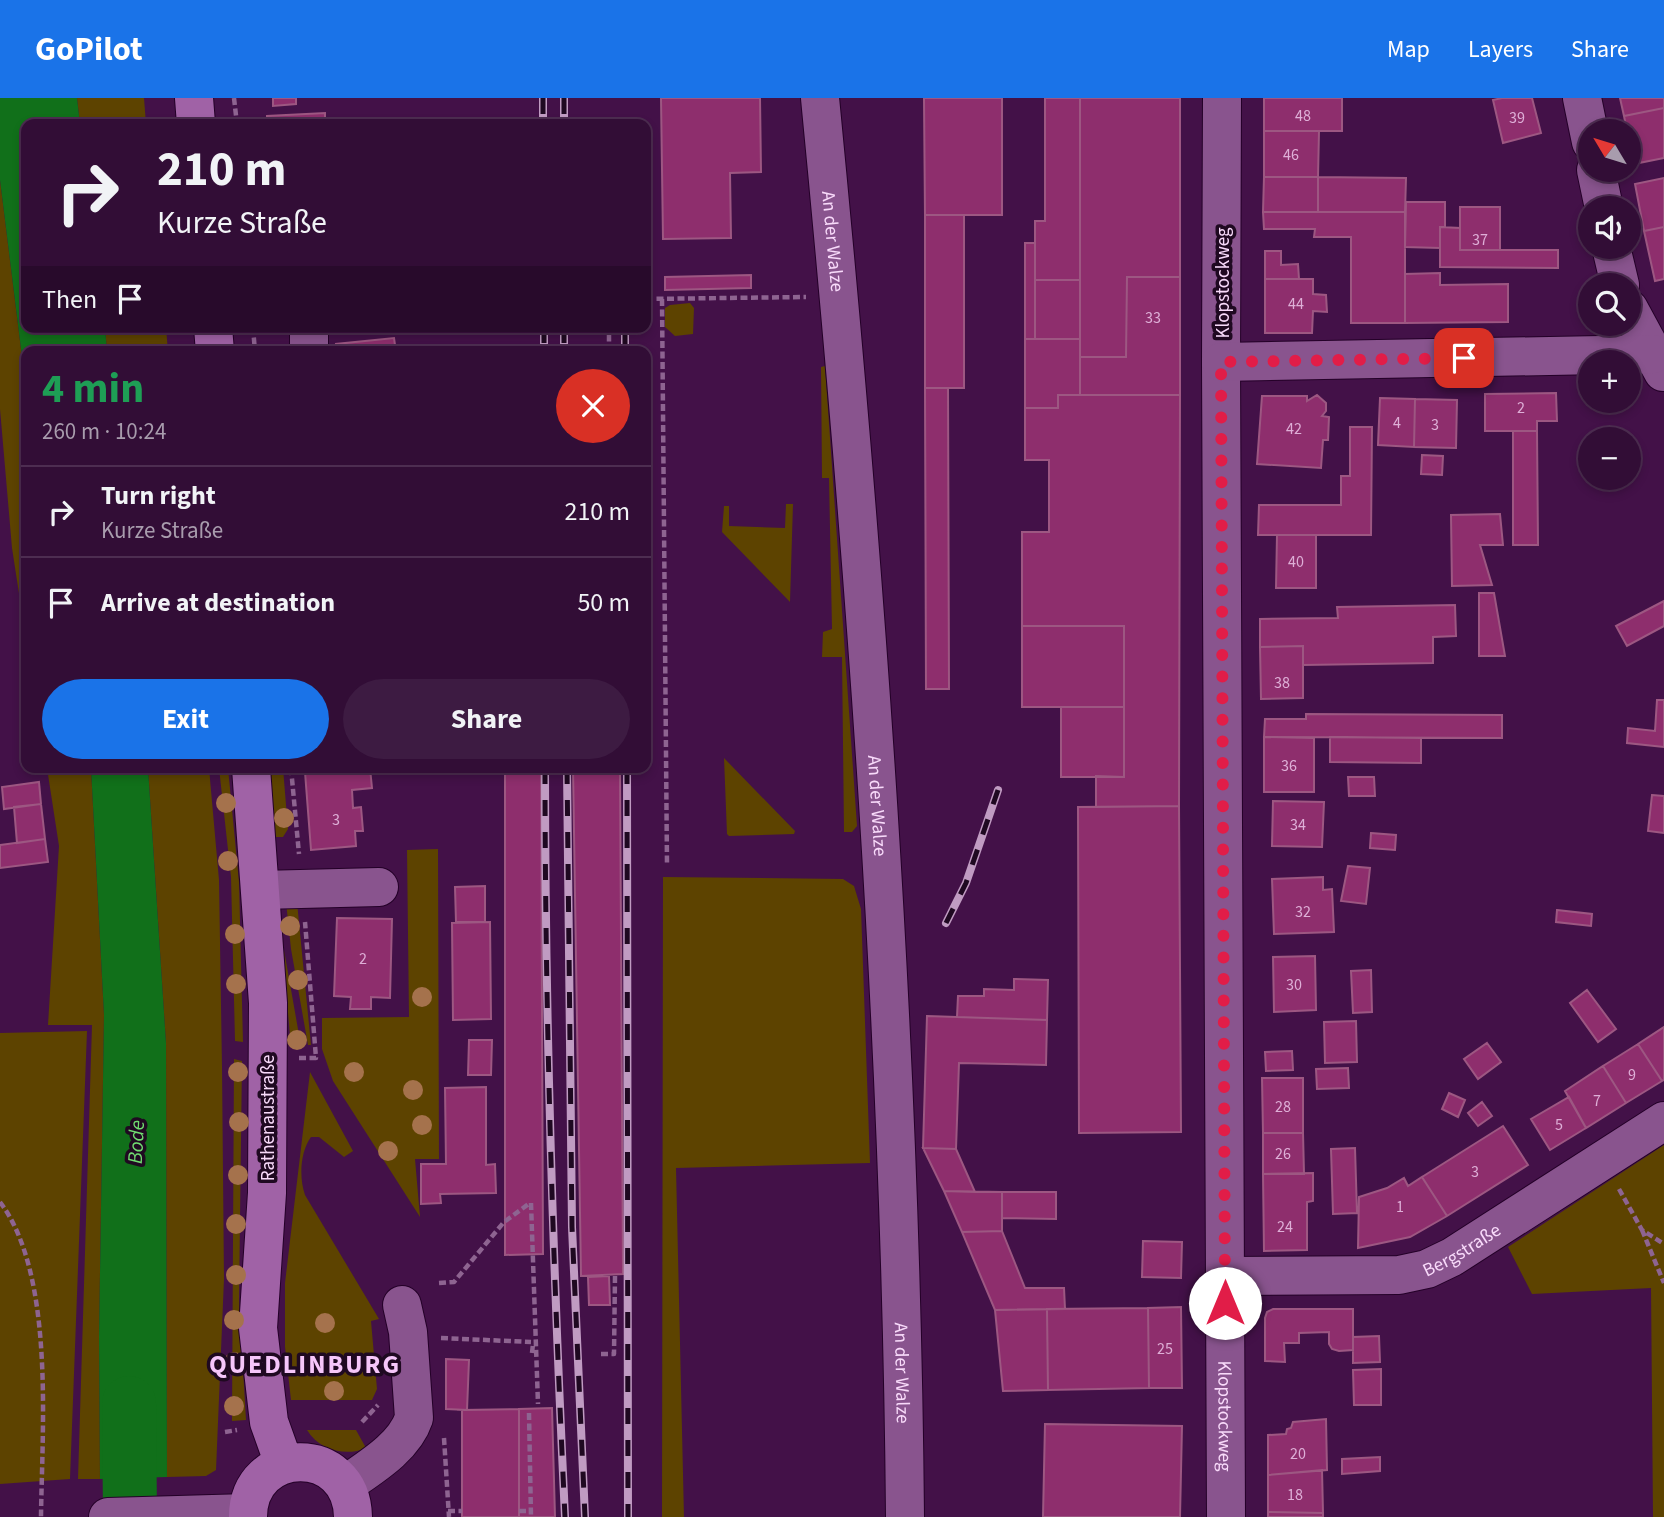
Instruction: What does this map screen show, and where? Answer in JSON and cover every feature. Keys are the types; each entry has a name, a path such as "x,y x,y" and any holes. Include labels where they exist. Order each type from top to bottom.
{"main road":[{"path":"194,98 196,119"},
{"name":"Rathenaustraße","path":"251,773 268,1003 267,1193 258,1328 269,1422 284,1464"},
{"path":"239,1515 256,1486 271,1471 284,1464 298,1462 318,1464 330,1470 349,1501"}],"street":[{"name":"An der Walze","path":"820,98 839,295 883,851 904,1362 905,1517"},
{"name":"Klopstockweg","path":"1222,98 1226,1517"},
{"path":"1582,98 1586,119"},
{"path":"1221,362 1659,364 1641,331"},
{"path":"261,890 379,887"},
{"name":"Bergstraße","path":"1225,1276 1399,1275 1427,1269 1452,1257 1664,1121"},
{"path":"349,1501 414,1418 408,1332 402,1305"},
{"path":"108,1517 239,1515"}],"path":[{"path":"234,98 236,119"},
{"path":"651,299 839,295"},
{"path":"662,299 667,866"},
{"path":"291,773 316,1058"},
{"path":"1603,1161 1642,1230 1664,1283"},
{"path":"0,1202 21,1241 34,1281 37,1304 42,1382 41,1517"},
{"path":"439,1283 454,1282 504,1222 531,1203 538,1404"},
{"path":"1642,1230 1664,1244"},
{"path":"601,1354 614,1354 615,1276"},
{"path":"441,1338 534,1343"},
{"path":"532,1353 534,1343"},
{"path":"519,1511 531,1514 529,1413"},
{"path":"448,1511 462,1511"}],"shaded area":[{"path":"77,98 144,98 146,119 79,119"},
{"path":"0,180 21,349 21,606 12,548 0,409"},
{"path":"690,303 694,308 693,334 675,336 665,327 665,308"},
{"path":"105,333 166,333 168,346 107,346"},
{"path":"825,366 857,826 852,832 844,832 842,657 822,657 823,632 832,629 829,478 822,478 821,367"},
{"path":"786,504 793,504 790,602 722,532 724,506 729,506 729,526 785,528"},
{"path":"724,758 795,831 794,834 727,834"},
{"path":"48,773 91,773 104,1015 99,1337 100,1479 78,1479 92,1025 48,1025 59,846"},
{"path":"148,773 209,773 219,880 224,1279 216,1470 206,1476 167,1477 166,1043"},
{"path":"220,773 228,773 239,882 243,1042 235,1041 231,877"},
{"path":"269,773 283,773 288,829 283,837 275,837"},
{"path":"438,849 439,1159 415,1159 420,1217 333,1081 322,1049 322,1018 409,1017 407,850"},
{"path":"663,877 843,879 854,886 861,909 870,1163 676,1168 684,1517 662,1517"},
{"path":"286,902 297,902 311,1045 308,1045 291,949"},
{"path":"281,933 301,1046 291,1047"},
{"path":"87,1031 70,1479 0,1484 0,1033"},
{"path":"234,1059 242,1061 239,1300 246,1420 232,1421"},
{"path":"310,1072 353,1151 344,1157 319,1137 311,1137 303,1157 303,1188 379,1319 371,1321 377,1389 372,1400 291,1400 285,1347 285,1283"},
{"path":"1664,1145 1664,1517 1653,1517 1651,1288 1532,1294 1508,1247"},
{"path":"307,1430 356,1430 366,1448 350,1452 334,1450 318,1443"}],"water":[{"path":"0,98 77,98 79,119 21,119 21,333 105,333 107,346 21,346 21,349 0,180"},
{"path":"91,773 148,773 166,1043 167,1477 100,1479 99,1337 104,1015"}],"building":[{"path":"273,98 296,98 296,104 273,106"},
{"path":"661,98 760,98 761,172 730,173 731,238 663,239"},
{"path":"924,98 1002,98 1002,215 925,215"},
{"path":"1045,98 1080,98 1080,280 1035,280 1035,221 1045,221"},
{"path":"1080,98 1180,98 1180,277 1127,277 1126,357 1080,357"},
{"path":"1264,98 1342,98 1342,131 1264,131"},
{"path":"1532,98 1541,133 1503,143 1493,100"},
{"path":"1620,98 1664,98 1664,108 1624,116"},
{"path":"1664,108 1664,158 1642,162 1642,119 1625,119 1624,116"},
{"path":"325,113 325,119 267,119 267,116"},
{"path":"1264,131 1319,131 1318,177 1264,177"},
{"path":"1264,177 1318,177 1318,212 1263,212"},
{"path":"1318,177 1406,178 1405,212 1318,212"},
{"path":"1664,178 1664,227 1644,231 1641,196 1637,196 1635,184"},
{"path":"1406,202 1445,202 1445,227 1440,227 1440,248 1405,247"},
{"path":"1460,207 1500,207 1500,250 1460,250"},
{"path":"1263,212 1405,212 1405,323 1351,323 1351,237 1314,237 1315,229 1264,229"},
{"path":"925,215 964,215 964,388 925,388"},
{"path":"1440,227 1460,228 1460,250 1558,250 1558,268 1440,267"},
{"path":"1664,227 1664,279 1655,281 1644,231"},
{"path":"1025,243 1035,243 1035,339 1025,339"},
{"path":"1265,251 1281,251 1281,265 1298,264 1299,279 1265,279"},
{"path":"1440,273 1440,285 1508,284 1508,322 1405,323 1405,274"},
{"path":"751,275 751,288 665,290 665,277"},
{"path":"1127,277 1180,277 1180,395 1080,395 1080,357 1126,357"},
{"path":"1265,279 1313,279 1313,294 1326,295 1327,312 1313,311 1312,333 1265,333"},
{"path":"1035,280 1080,280 1080,339 1035,339"},
{"path":"394,338 395,346 336,346"},
{"path":"1025,339 1080,339 1080,395 1058,395 1058,408 1025,408"},
{"path":"925,388 948,388 949,689 926,689"},
{"path":"1556,393 1557,421 1537,421 1537,431 1485,431 1485,394"},
{"path":"1058,395 1180,395 1179,806 1096,807 1096,776 1124,777 1124,626 1022,626 1022,532 1049,532 1049,460 1025,460 1025,408 1058,408"},
{"path":"1317,395 1326,403 1326,411 1322,416 1329,417 1328,440 1323,440 1321,468 1257,464 1262,396 1307,396 1307,401"},
{"path":"1380,398 1415,399 1414,447 1378,445"},
{"path":"1415,399 1457,400 1456,448 1414,447"},
{"path":"1350,427 1372,427 1371,535 1258,535 1259,505 1341,505 1341,476 1350,476"},
{"path":"1513,431 1537,431 1538,545 1513,545"},
{"path":"1422,455 1443,456 1442,475 1421,474"},
{"path":"1500,514 1503,545 1480,545 1492,585 1452,586 1451,515"},
{"path":"1277,535 1316,535 1316,588 1276,588"},
{"path":"1479,593 1494,593 1505,656 1479,656"},
{"path":"1664,601 1664,626 1627,646 1616,626"},
{"path":"1455,605 1456,636 1433,637 1433,663 1303,665 1303,646 1260,647 1260,619 1338,618 1337,607"},
{"path":"1022,626 1124,626 1124,707 1022,707"},
{"path":"1303,646 1303,698 1261,699 1260,647"},
{"path":"1657,700 1664,700 1664,747 1627,743 1628,728 1655,731"},
{"path":"1061,707 1124,707 1124,777 1061,777"},
{"path":"1306,714 1502,715 1502,738 1264,737 1265,719 1306,719"},
{"path":"1264,737 1314,738 1314,792 1264,792"},
{"path":"1330,737 1421,738 1421,763 1330,762"},
{"path":"305,773 370,773 372,788 352,790 353,808 361,807 363,831 355,831 356,846 311,850"},
{"path":"505,773 541,773 543,1254 505,1255"},
{"path":"573,773 620,773 623,1274 581,1276"},
{"path":"1348,777 1374,777 1375,796 1349,796"},
{"path":"39,782 41,804 4,809 2,787"},
{"path":"1652,795 1664,796 1664,833 1648,831"},
{"path":"1273,801 1324,802 1322,847 1272,846"},
{"path":"41,804 45,839 17,843 14,807"},
{"path":"1179,806 1181,1132 1079,1133 1078,807"},
{"path":"1371,833 1396,835 1395,850 1370,848"},
{"path":"45,839 48,862 0,868 0,845"},
{"path":"1348,866 1370,868 1366,904 1341,901"},
{"path":"1323,877 1323,890 1332,889 1334,932 1274,934 1272,879"},
{"path":"485,886 485,922 456,922 455,887"},
{"path":"1557,910 1592,914 1591,926 1556,922"},
{"path":"337,918 392,919 390,998 371,997 371,1009 350,1009 351,997 334,996"},
{"path":"490,922 491,1019 453,1020 452,923"},
{"path":"1315,956 1316,1010 1274,1012 1273,957"},
{"path":"1371,970 1372,1012 1353,1013 1351,971"},
{"path":"1014,979 1048,980 1047,1020 957,1017 958,996 984,996 984,989 1014,990"},
{"path":"1587,990 1616,1029 1598,1042 1570,1003"},
{"path":"927,1016 1047,1020 1046,1065 959,1063 956,1149 923,1148"},
{"path":"1356,1021 1357,1062 1325,1063 1324,1022"},
{"path":"1664,1027 1664,1080 1662,1081 1638,1044"},
{"path":"469,1040 492,1040 491,1075 468,1075"},
{"path":"1487,1043 1501,1062 1478,1079 1464,1059"},
{"path":"1638,1044 1662,1081 1626,1103 1603,1066"},
{"path":"1292,1051 1293,1070 1266,1071 1265,1052"},
{"path":"1603,1066 1626,1103 1586,1128 1565,1091"},
{"path":"1348,1068 1349,1088 1317,1089 1316,1069"},
{"path":"1262,1078 1303,1078 1303,1133 1263,1133"},
{"path":"486,1087 486,1165 495,1164 496,1193 440,1194 441,1203 421,1204 421,1164 446,1164 445,1088"},
{"path":"1449,1093 1465,1100 1458,1117 1442,1109"},
{"path":"1569,1097 1586,1128 1550,1150 1531,1119"},
{"path":"1482,1102 1492,1116 1478,1126 1468,1113"},
{"path":"1503,1126 1528,1165 1447,1216 1422,1177"},
{"path":"1263,1133 1303,1133 1304,1174 1263,1174"},
{"path":"923,1148 956,1149 975,1192 944,1191"},
{"path":"1355,1148 1357,1213 1333,1214 1331,1149"},
{"path":"1313,1173 1313,1201 1307,1202 1307,1250 1264,1251 1263,1174"},
{"path":"1422,1177 1447,1216 1410,1237 1358,1248 1359,1197 1387,1188 1404,1178 1408,1186"},
{"path":"944,1191 1002,1192 1002,1231 962,1232"},
{"path":"1002,1192 1056,1192 1056,1219 1002,1218"},
{"path":"1002,1231 1025,1288 1064,1288 1065,1309 995,1310 962,1232"},
{"path":"1143,1241 1182,1242 1181,1278 1142,1277"},
{"path":"609,1276 610,1305 589,1305 588,1277"},
{"path":"1181,1307 1182,1388 1149,1388 1148,1308"},
{"path":"1148,1308 1149,1388 1048,1390 1047,1309"},
{"path":"1047,1309 1048,1390 1003,1391 995,1310"},
{"path":"1273,1309 1353,1309 1353,1350 1332,1349 1329,1332 1299,1333 1299,1343 1284,1343 1285,1362 1265,1361 1265,1318 1267,1312"},
{"path":"1379,1336 1380,1362 1353,1363 1353,1337"},
{"path":"446,1359 469,1360 467,1410 446,1409"},
{"path":"1381,1369 1381,1405 1354,1405 1353,1370"},
{"path":"552,1408 555,1517 519,1517 519,1409"},
{"path":"519,1409 519,1517 462,1517 462,1410"},
{"path":"1326,1419 1327,1470 1268,1475 1268,1435 1286,1434 1293,1422"},
{"path":"1045,1424 1182,1426 1180,1517 1043,1517"},
{"path":"1380,1457 1380,1471 1342,1474 1342,1459"},
{"path":"1322,1470 1323,1513 1268,1512 1268,1475"},
{"path":"1268,1512 1323,1513 1323,1517 1268,1517"}],"waterway":[{"name":"Bode","path":"129,1403 130,1517"}],"railway":[{"path":"543,98 543,119"},
{"path":"564,98 564,119"},
{"path":"544,333 544,346"},
{"path":"564,333 564,346"},
{"path":"625,333 625,346"},
{"path":"545,773 550,1142 565,1517"},
{"path":"567,773 572,1227 585,1517"},
{"path":"627,773 628,1517"},
{"path":"946,923 966,883 998,790"}],"district":[{"name":"QUEDLINBURG","path":"305,1364"}],"route":[{"path":"1225,1303 1221,362 1464,358"}]}
